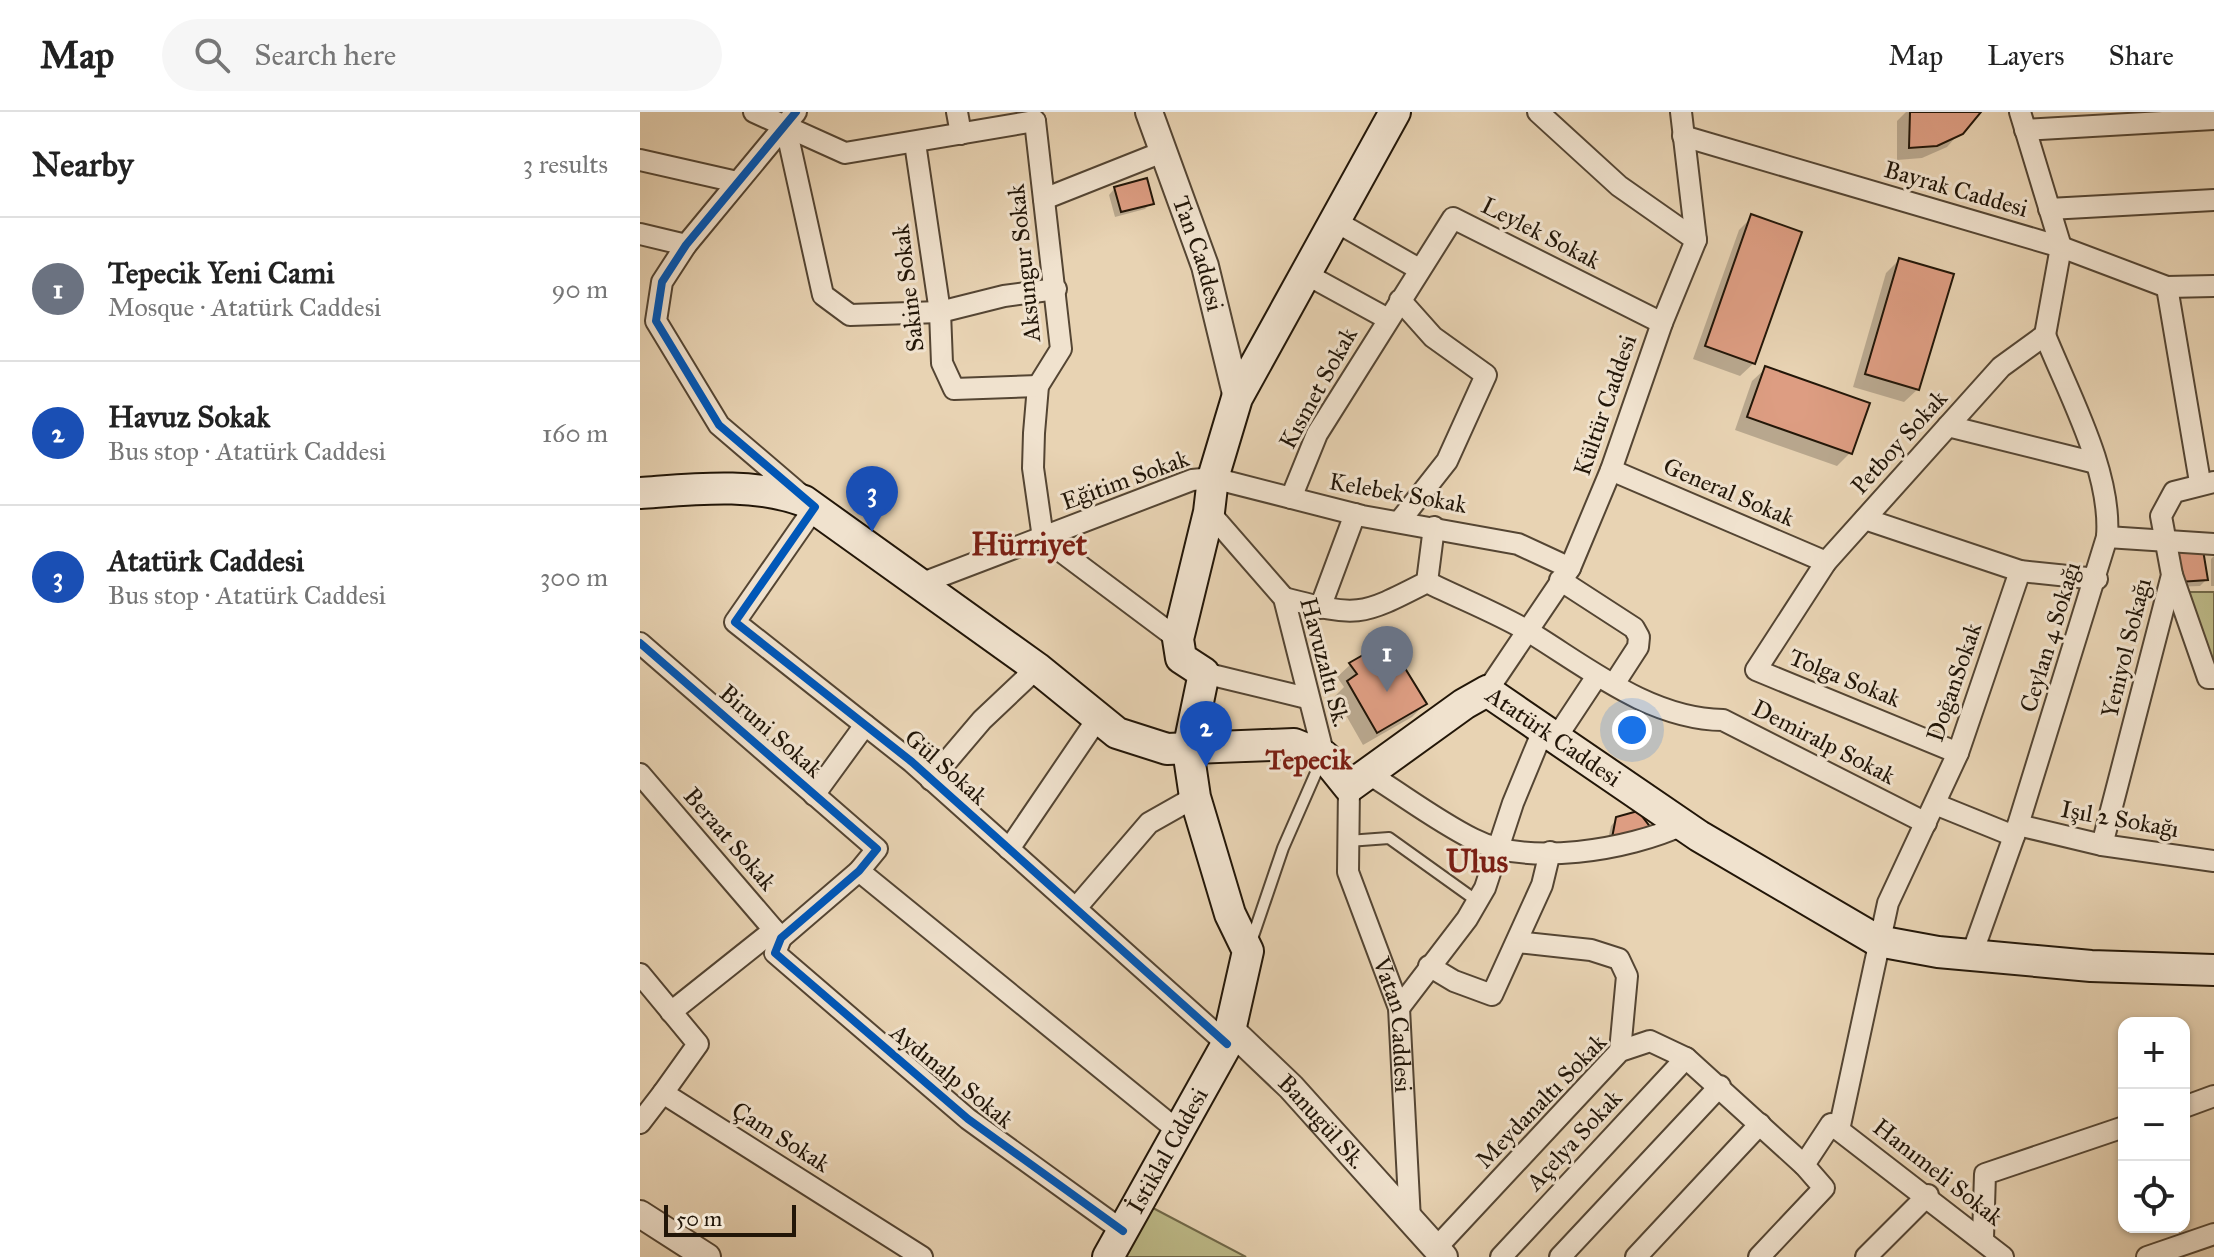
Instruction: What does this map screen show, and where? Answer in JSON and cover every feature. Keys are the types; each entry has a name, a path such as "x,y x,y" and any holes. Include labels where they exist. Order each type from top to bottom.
{"main road":[{"path":"1334,218 1376,112"},
{"path":"1248,951 1230,914 1195,797 1188,750 1204,673 1181,658 1178,639 1209,512 1213,478 1237,398 1395,112"},
{"path":"640,493 773,489 815,507 1037,668 1117,733 1143,744 1188,750 1294,744 1324,756 1359,780"},
{"name":"Atatürk Caddesi","path":"1359,780 1464,704 1487,691 1682,825 1878,941 2091,966 2214,970"},
{"name":"İstiklal Cddesi","path":"1108,1257 1228,1036 1248,951"}],"street":[{"path":"754,112 791,120 845,153 915,143 1039,116"},
{"path":"957,112 961,134"},
{"name":"Tan Caddesi","path":"1149,112 1205,266 1237,398"},
{"path":"1538,112 1619,186 1696,240"},
{"name":"Kültür Caddesi","path":"1487,691 1565,574 1611,470 1662,323 1696,240 1681,112"},
{"name":"Aksungur Sokak","path":"1039,116 1044,199 1061,349 1038,386 1033,468 1043,538"},
{"path":"2045,335 2061,247 2022,121 2214,119"},
{"path":"791,120 686,245 662,282 656,321 719,425 815,507"},
{"path":"791,120 823,295 850,315 940,312 1004,296 1056,289"},
{"name":"Bayrak Caddesi","path":"1683,136 2061,247 2167,287 2214,286"},
{"name":"Sakine Sokak","path":"915,143 940,312 942,363 954,389 1038,386"},
{"path":"1044,199 1165,151"},
{"path":"640,160 737,182"},
{"path":"2049,209 2214,200"},
{"path":"1334,218 1419,269"},
{"name":"Leylek Sokak","path":"1419,269 1453,218 1662,323"},
{"path":"640,234 686,245"},
{"name":"Kısmet Sokak","path":"1291,498 1317,434 1419,269"},
{"path":"1304,273 1395,309 1486,375 1447,461 1399,522"},
{"path":"2167,287 2207,482"},
{"name":"Petboy Sokak","path":"1756,670 1826,562 2001,367 2045,335"},
{"name":"Ceylan 4 Sokağı","path":"1972,954 2016,830 2097,579 2107,537 2109,512 2096,463 2045,335"},
{"path":"1948,426 2096,463"},
{"name":"General Sokak","path":"1611,470 1826,562"},
{"name":"Kelebek Sokak","path":"1213,478 1355,514 1518,544 1565,574 1634,628 1639,637 1638,647 1606,680"},
{"name":"Eğitim Sokak","path":"920,584 952,569 1043,538 1192,480 1213,478"},
{"name":"Yeniyol Sokağı","path":"2102,845 2172,575 2161,516 2174,492 2207,482"},
{"name":"Gül Sokak","path":"815,507 735,622 931,780 1228,1036"},
{"name":"Havuzaltı Sk.","path":"1209,512 1284,598 1324,756"},
{"path":"1320,608 1355,514"},
{"path":"1865,519 2020,571 2097,579"},
{"path":"1284,598 1352,614 1378,607 1427,582 1434,527"},
{"path":"2107,537 2214,544"},
{"path":"1043,538 1178,639"},
{"name":"DoğanSokak","path":"1878,941 1888,903 1958,753 2020,571"},
{"path":"2172,575 2208,678 2214,678"},
{"name":"Demiralp Sokak","path":"1427,582 1527,631 1606,680 1671,714 1692,720 1723,720 1926,823"},
{"name":"Biruni Sokak","path":"640,643 877,849 859,871"},
{"path":"931,780 982,720 1037,668"},
{"name":"Tolga Sokak","path":"1756,670 1958,753"},
{"path":"1204,673 1307,698"},
{"path":"1399,1008 1477,901 1550,733 1606,680"},
{"path":"1009,849 1098,718"},
{"path":"814,795 865,725"},
{"name":"Beraat Sokak","path":"640,774 778,934"},
{"path":"1359,780 1475,841 1498,847 1550,852 1640,842 1682,825"},
{"name":"Vatan Caddesi","path":"1359,780 1348,841 1348,872 1399,1008 1410,1220"},
{"path":"1076,908 1149,823 1195,797"},
{"name":"Işıl 2 Sokağı","path":"1935,804 2016,830 2214,861"},
{"path":"1429,966 1454,981 1492,995 1542,885 1550,852"},
{"path":"671,1012 859,871 1177,1130"},
{"name":"Aydınalp Sokak","path":"778,934 775,953 968,1119 1123,1231"},
{"name":"Hanımeli Sokak","path":"1878,941 1835,1127 1928,1195 2003,1257"},
{"path":"1517,942 1591,950 1619,959 1627,976 1620,1051"},
{"path":"640,974 698,1044 640,1123"},
{"name":"Banugül Sk.","path":"1228,1036 1291,1087 1410,1220"},
{"name":"Meydanaltı Sokak","path":"1441,1252 1620,1051 1650,1041 1686,1058 1804,1165"},
{"name":"Açelya Sokak","path":"1501,1257 1686,1058"},
{"path":"1560,1257 1720,1086"},
{"name":"Çam Sokak","path":"663,1093 922,1257"},
{"path":"2190,1105 2214,1096"},
{"path":"1636,1257 1760,1124"},
{"path":"1759,1257 1824,1188 1804,1165 1835,1127"},
{"path":"1983,1238 1985,1174 2118,1129"},
{"path":"1866,1257 1928,1195"},
{"path":"640,1214 707,1257"},
{"path":"1410,1220 1441,1252"},
{"path":"2147,1257 2214,1234"}],"lane":[{"path":"1248,951 1283,848 1324,756"},
{"path":"1348,841 1389,838 1477,901"}],"shaded area":[{"path":"2185,592 2214,592 2214,666"},
{"path":"1153,1208 1246,1257 1123,1257"}],"building":[{"path":"1910,112 1981,112 1963,134 1937,146 1909,148"},
{"path":"1147,178 1154,204 1121,212 1114,187"},
{"path":"1751,214 1802,232 1755,364 1705,346"},
{"path":"1899,258 1954,274 1919,390 1865,374"},
{"path":"1765,366 1870,403 1852,454 1747,417"},
{"path":"2203,550 2208,580 2179,582 2175,552"},
{"path":"1377,647 1385,659 1395,652 1427,704 1377,733 1347,681 1357,674 1349,663"},
{"path":"1638,811 1651,828 1612,838 1616,817"}],"cycle path":[{"path":"796,112 686,245 662,282 656,321 719,425 815,507 735,622 912,762 1227,1044"},
{"path":"640,643 877,849 859,871 781,938 775,953 968,1119 1123,1231"}],"place":[{"name":"Atatürk Caddesi","path":"872,532"},
{"name":"Tepecik Yeni Cami","path":"1387,692"},
{"name":"Havuz Sokak","path":"1206,767"}],"district":[{"name":"Hürriyet","path":"1029,544"},
{"name":"Tepecik","path":"1309,759"},
{"name":"Ulus","path":"1477,861"}]}
